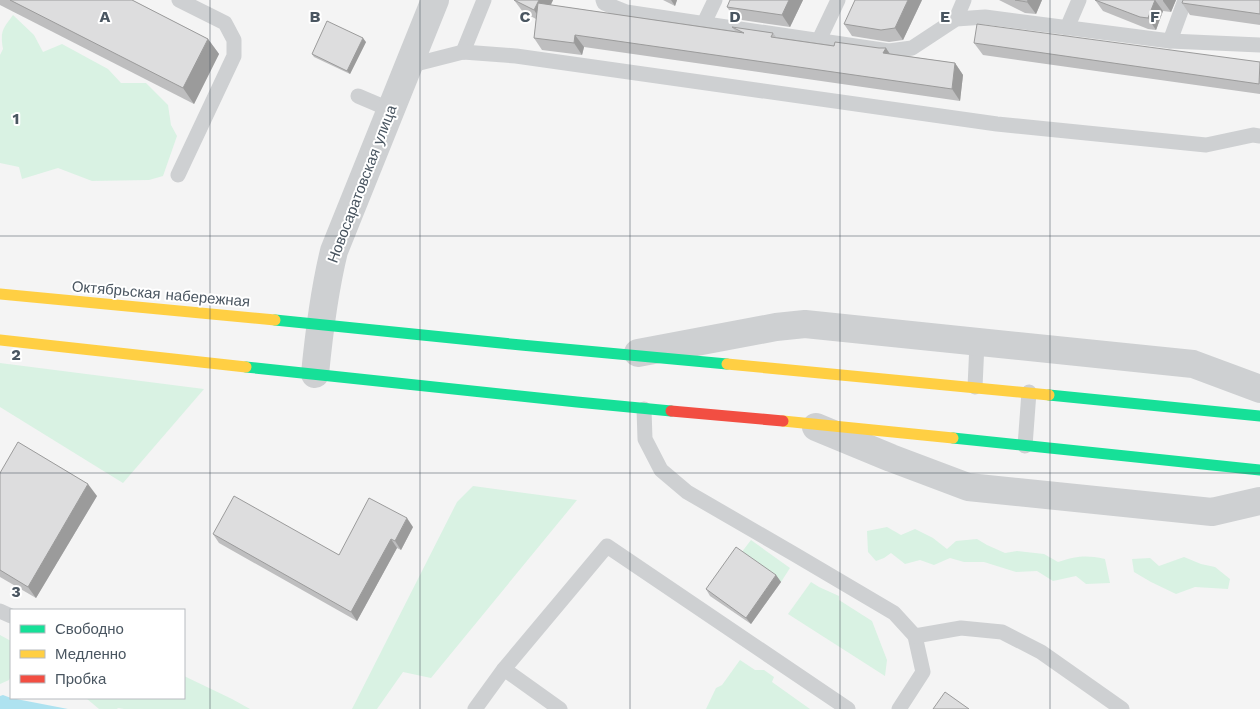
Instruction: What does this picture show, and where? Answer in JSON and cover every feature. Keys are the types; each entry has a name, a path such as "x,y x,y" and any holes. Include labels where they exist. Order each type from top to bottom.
{"main road":[{"name":"Октябрьская набережная","path":"0,294 1029,392 1260,416"},
{"path":"0,340 644,409 808,423 1260,470"}],"street":[{"name":"Новосаратовская улица","path":"315,374 320,324 328,274 334,251 435,0"},
{"path":"629,354 776,327 805,324 1193,364 1260,389"},
{"path":"808,423 891,458 968,487 1212,512 1260,501"}],"lane":[{"path":"178,175 234,56 234,40 225,23 179,0"},
{"path":"463,52 484,0"},
{"path":"603,0 604,3 626,12 889,51 912,48 956,19 985,17 1170,41 1260,46"},
{"path":"704,23 715,0"},
{"path":"819,40 838,0"},
{"path":"956,19 964,0"},
{"path":"1067,28 1079,0"},
{"path":"1170,41 1184,0"},
{"path":"408,66 463,52 516,56 997,124 1206,145 1253,135 1260,136"},
{"path":"358,96 391,110"},
{"path":"975,387 977,343"},
{"path":"1025,446 1029,392"},
{"path":"644,409 645,439 662,470 687,492 894,613 915,636 923,672 898,709"},
{"path":"475,709 504,668 607,546 848,709"},
{"path":"915,636 961,628 1002,632 1041,652 1122,709"},
{"path":"504,668 560,709"}],"green space":[{"path":"13,15 34,35 43,52 62,44 108,69 121,83 146,83 168,105 171,125 177,136 163,176 149,180 92,181 58,168 22,179 19,167 0,163 0,55 3,49 3,30"},
{"path":"0,363 204,389 123,483 0,407"},
{"path":"473,486 577,500 431,678 403,672 377,709 352,709 457,502"},
{"path":"887,527 901,535 915,529 933,538 947,549 956,541 977,539 1005,553 1017,551 1044,554 1058,562 1082,557 1105,559 1110,583 1086,584 1076,576 1053,581 1037,571 1016,572 984,562 964,562 950,558 934,565 920,560 905,564 891,553 876,561 868,552 867,531"},
{"path":"751,540 790,568 781,582 741,553"},
{"path":"1184,557 1215,567 1230,579 1228,589 1195,587 1176,594 1134,572 1132,559 1150,558 1159,566"},
{"path":"811,582 839,596 839,600 872,621 887,660 885,676 788,614"},
{"path":"0,635 10,640 10,678 0,684"},
{"path":"740,660 755,670 764,670 774,677 772,682 810,709 706,709 716,688 722,685"},
{"path":"185,676 250,709 118,708 99,709 87,699 185,699"}],"water":[{"path":"3,695 10,699 68,709 0,709 0,696"}],"building":[{"path":"10,0 132,0 208,39 183,88"},
{"path":"514,0 539,0 534,10"},
{"path":"730,0 789,0 782,15 727,7"},
{"path":"855,0 908,0 895,28 881,30 844,24"},
{"path":"1095,0 1155,0 1148,18 1140,17"},
{"path":"1183,0 1260,0 1260,14 1182,3"},
{"path":"538,3 744,33 732,27 773,33 771,37 834,46 835,42 886,48 883,53 955,63 952,89 575,35 574,43 534,38"},
{"path":"327,21 363,38 347,71 312,54"},
{"path":"977,24 1260,62 1259,84 974,43"},
{"path":"18,442 88,484 28,587 0,570 0,473"},
{"path":"234,496 339,555 369,498 407,518 395,541 391,539 351,612 213,534"},
{"path":"736,547 776,575 746,618 706,589"},
{"path":"945,692 969,709 933,709"}],"traffic: fast":[{"path":"275,320 727,364"},
{"path":"246,367 671,411"},
{"path":"1049,395 1260,416"},
{"path":"953,438 1260,470"}],"traffic: slow":[{"path":"0,294 275,320"},
{"path":"0,340 246,367"},
{"path":"727,364 1049,395"},
{"path":"783,421 953,438"}],"traffic: jam":[{"path":"671,411 783,421"}]}
